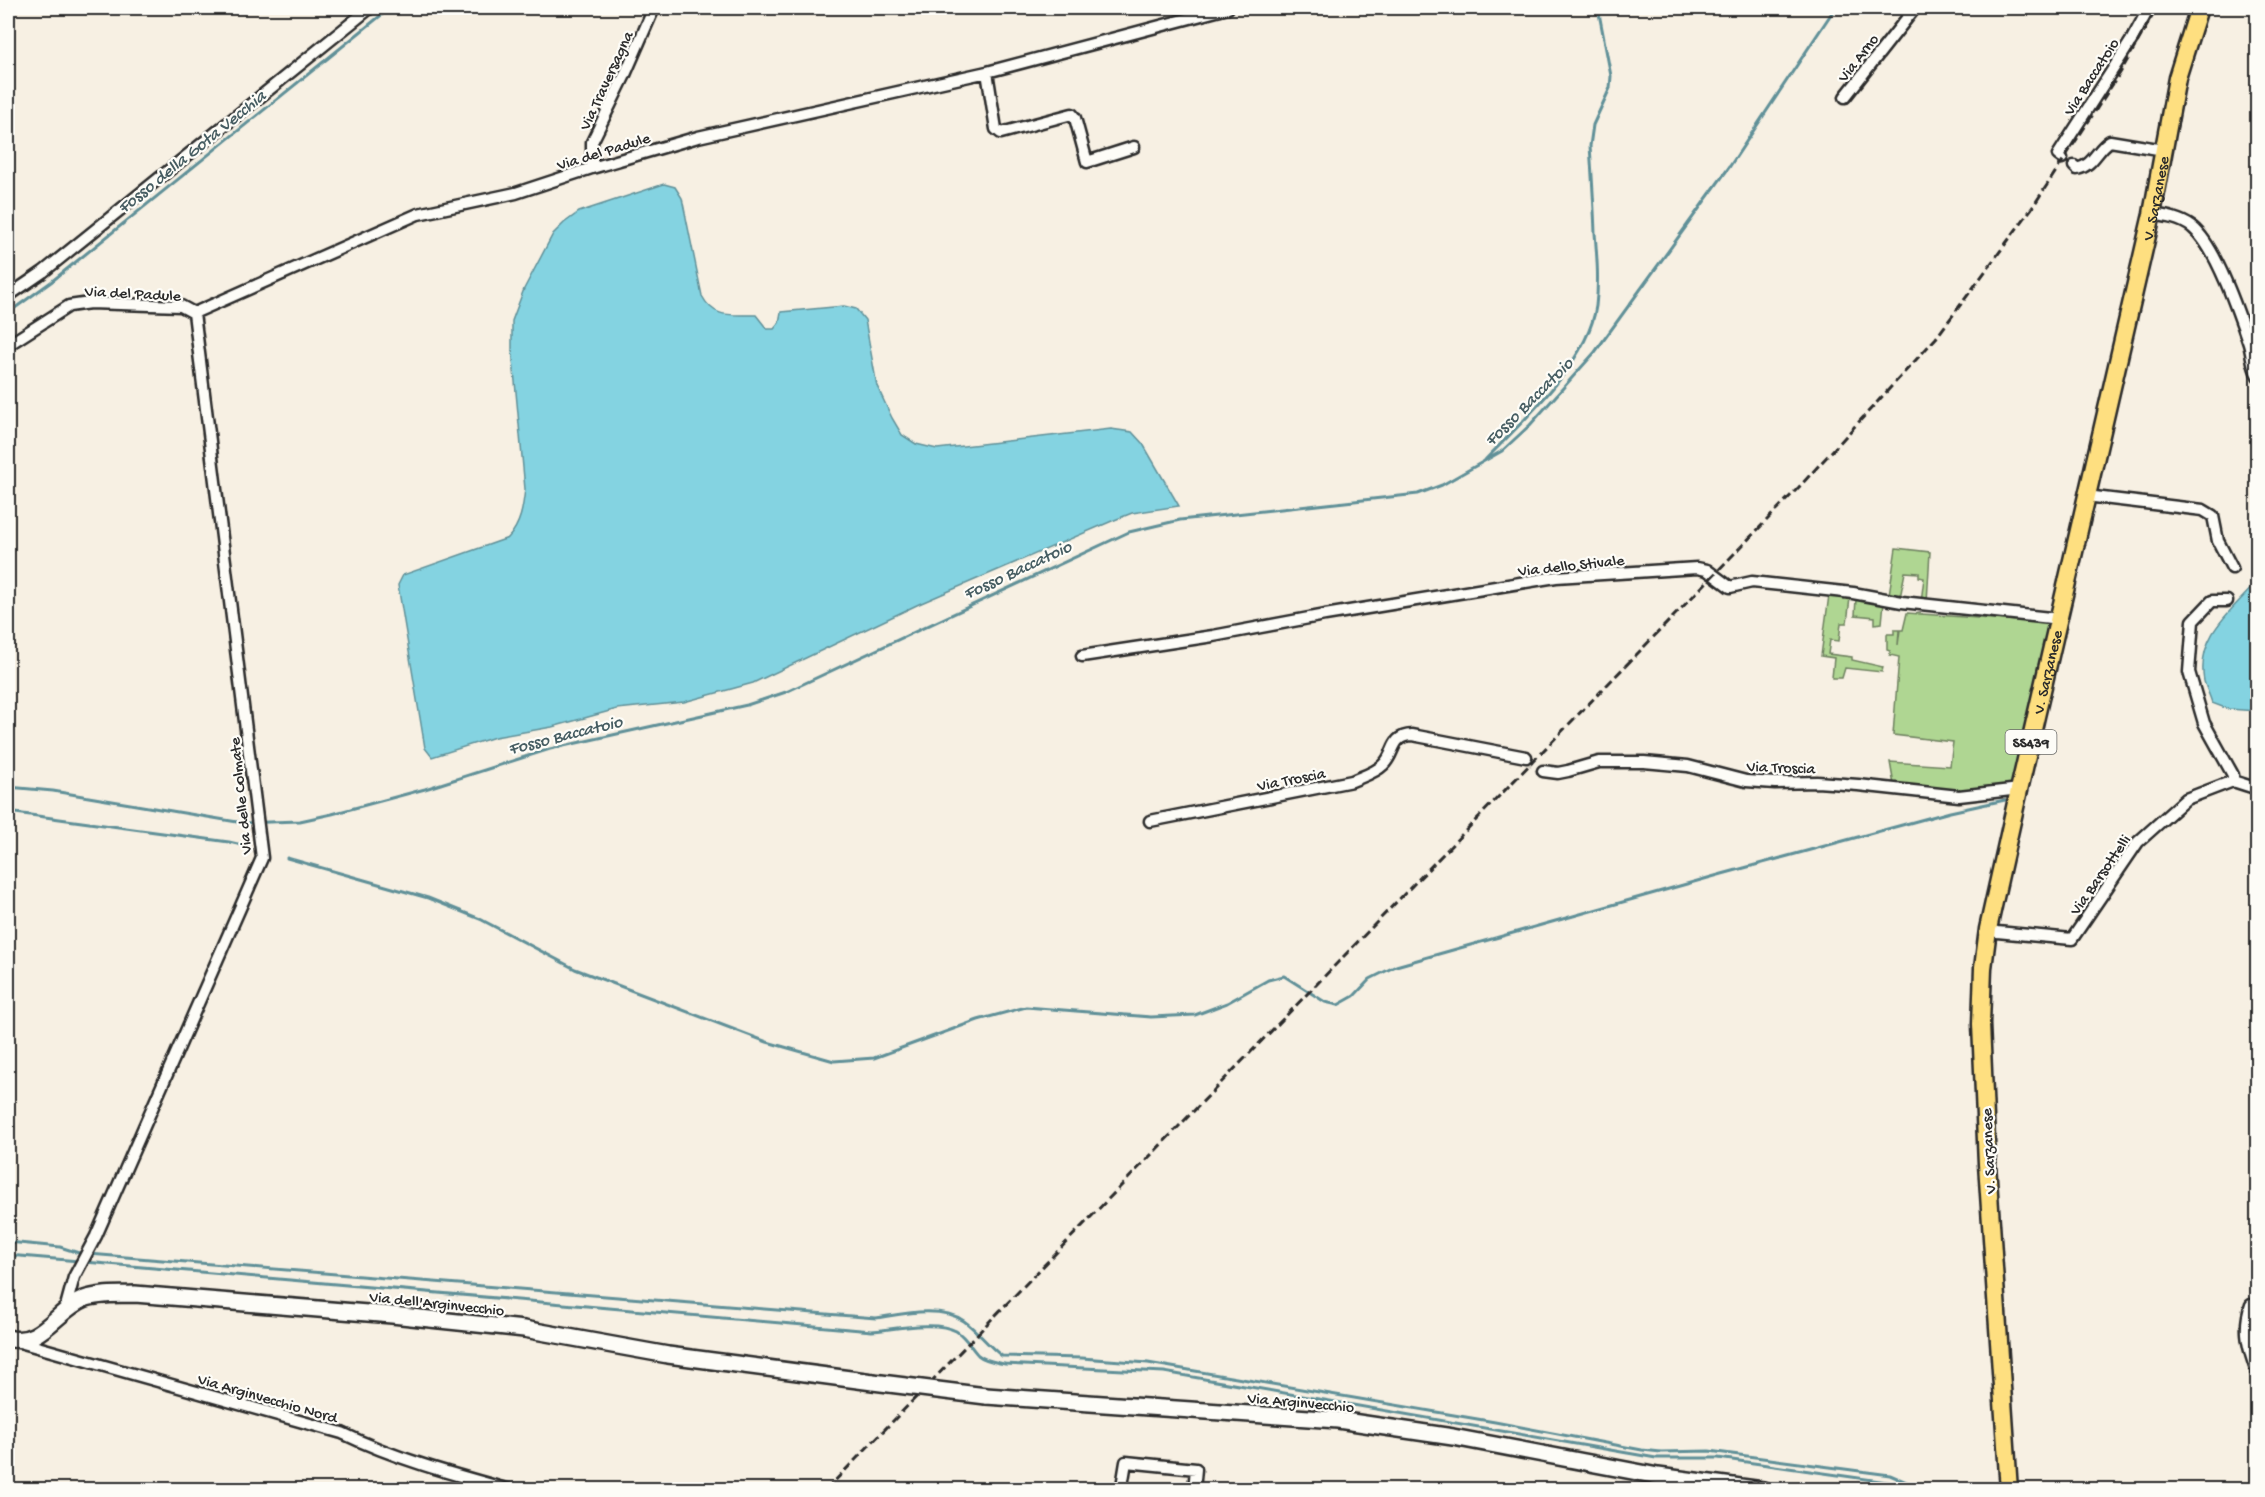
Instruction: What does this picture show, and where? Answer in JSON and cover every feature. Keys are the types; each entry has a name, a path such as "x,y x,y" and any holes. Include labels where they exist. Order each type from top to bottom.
{"main road":[{"name":"V. Sarzanese","path":"2009,1490 1986,1164 1981,1024 1983,968 1988,929 2152,214 2177,78 2199,8"},
{"name":"Via dell'Arginvecchio","path":"12,1340 31,1337 47,1328 65,1310 84,1299 101,1295 135,1294 381,1314 524,1329 668,1355 873,1382"},
{"name":"Via Arginvecchio","path":"873,1382 986,1396 1338,1420 1453,1437 1723,1487 1763,1490"}],"street":[{"path":"8,296 52,265 370,8"},
{"name":"Via Traversagna","path":"592,168 592,142 654,8"},
{"name":"Via del Padule","path":"8,345 69,306 90,303 181,306 194,313 418,214 516,193 698,137 987,72 1228,8"},
{"name":"Via Arno","path":"1845,97 1915,8"},
{"name":"Via Baccatoio","path":"2060,156 2149,8"},
{"path":"987,72 996,129 1001,133 1072,114 1087,162 1134,147"},
{"path":"2074,166 2077,169 2085,167 2110,141 2164,150"},
{"path":"2152,214 2173,218 2192,227 2202,238 2221,270 2258,376"},
{"name":"Via delle Colmate","path":"65,1310 75,1277 96,1236 262,858 194,313"},
{"path":"2086,496 2203,510 2213,516 2218,541 2232,568"},
{"name":"Via dello Stivale","path":"1082,656 1213,636 1556,577 1697,568 1707,570 1730,587 1752,582 1853,593 1902,602 2060,619"},
{"path":"2227,601 2212,601 2193,621 2189,672 2204,723 2233,775 2233,781 2258,789"},
{"name":"Via Troscia","path":"1150,821 1353,781 1377,771 1386,762 1396,741 1403,735 1526,757"},
{"name":"Via Troscia","path":"1543,771 1558,773 1599,762 1644,762 1688,766 1746,781 1858,784 1959,796 2020,789"},
{"name":"Via Barsottelli","path":"1988,929 1997,932 2072,939 2138,842 2186,799 2233,781"},
{"path":"2251,1305 2246,1320 2246,1333 2257,1374"},
{"name":"Via Arginvecchio Nord","path":"12,1340 342,1433 377,1450 510,1490"},
{"path":"1123,1480 1126,1462 1196,1469 1194,1490"}],"green space":[{"path":"1896,548 1930,552 1927,602 1921,602 1924,578 1919,577 1919,573 1905,572 1900,598 1889,595"},
{"path":"1829,595 1850,598 1847,623 1841,623 1839,641 1830,640 1828,654 1852,657 1852,660 1883,667 1882,672 1845,668 1842,678 1832,678 1834,658 1821,656"},
{"path":"1856,599 1884,602 1882,623 1875,624 1875,617 1855,615"},
{"path":"1907,613 2049,623 2013,786 1959,792 1894,785 1890,762 1950,766 1953,742 1893,735 1899,657 1890,655 1890,651 1887,650 1887,634 1894,634 1894,630 1899,630 1898,645 1900,630 1903,630"}],"water":[{"path":"664,184 675,187 682,198 702,296 707,304 725,314 756,315 767,329 774,329 779,323 781,312 844,306 856,309 865,320 877,386 902,435 916,444 937,449 1111,429 1132,432 1143,444 1179,506 1132,513 1112,521 919,604 753,683 684,702 617,709 552,727 495,737 432,757 425,748 398,585 403,575 508,538 516,527 521,515 525,489 512,349 512,321 524,289 553,234 564,223 579,212"},
{"path":"2257,582 2257,711 2228,709 2212,703 2204,681 2205,651 2210,638 2227,614"}],"waterway":[{"name":"Fosso della Gota Vecchia","path":"8,313 51,282 390,8"},
{"path":"1485,460 1535,409 1567,369 1581,348 1596,306 1597,270 1590,146 1593,125 1610,88 1611,76 1598,8"},
{"name":"Fosso Baccatoio","path":"8,787 53,791 243,823 300,821 425,789 550,749 747,705 786,692 1129,532 1180,520 1418,494 1442,485 1502,451 1530,425 1595,352 1730,166 1835,8"},
{"path":"287,858 428,898 480,919 575,969 767,1042 834,1061 874,1058 978,1020 1026,1007 1151,1017 1195,1015 1227,1003 1268,980 1284,976 1325,1002 1338,1005 1354,996 1370,979 1396,966 1722,874 1950,812 2005,800"},
{"path":"8,812 246,846"},
{"path":"8,1242 60,1247 82,1254"},
{"path":"89,1254 876,1318 921,1312 944,1313 964,1321 1002,1356 1082,1358 1148,1363 1495,1422 1642,1450 1709,1451 1890,1475 1925,1490"},
{"path":"8,1255 79,1261"},
{"path":"85,1262 872,1331 938,1326 960,1333 981,1357 1005,1364 1164,1372 1656,1458 1718,1458 1894,1483 1911,1490"}],"tunnel":[{"path":"1526,757 1543,771"}],"railway":[{"path":"826,1490 1799,487 1936,338 2032,208 2120,73 2157,8"}]}
